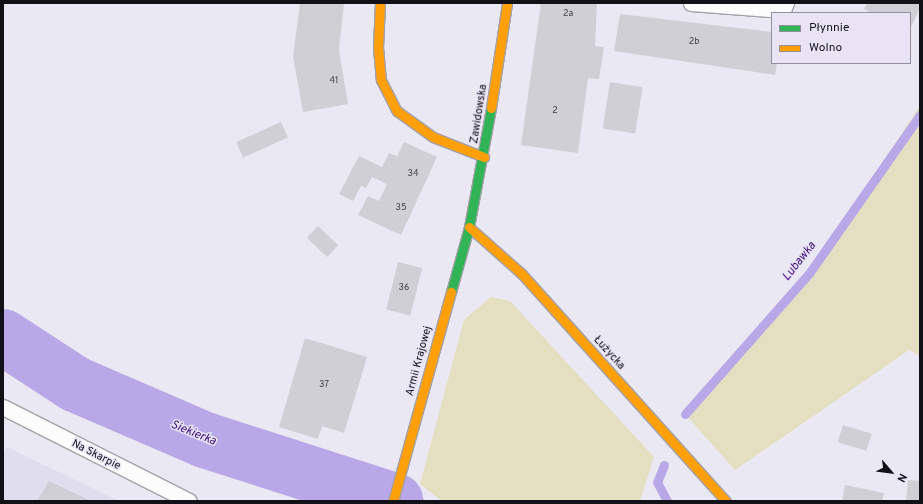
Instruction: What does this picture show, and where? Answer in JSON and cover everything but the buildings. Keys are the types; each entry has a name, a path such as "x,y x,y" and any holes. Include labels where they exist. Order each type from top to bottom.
{"street":[{"path":"380,3 378,47 381,80 397,111 433,138 484,157"},
{"name":"Zawidowska","path":"469,227 484,157 507,3"},
{"name":"Armii Krajowej","path":"392,501 469,227"},
{"name":"Łużycka","path":"469,227 522,274 726,501"}],"lane":[{"path":"690,3 783,10 786,3"},
{"name":"Na Skarpie","path":"3,407 189,501"}],"shaded area":[{"path":"920,106 920,356 909,350 735,470 685,414 810,272"},
{"path":"491,297 510,301 654,457 640,501 442,501 420,484 464,320"},
{"path":"7,447 119,501 3,501 3,452"}],"waterway":[{"name":"Lubawka","path":"685,414 810,272 920,115"},
{"name":"Siekierka","path":"3,337 75,384 205,440 395,501"},
{"name":"Lubawka","path":"664,465 657,482 667,501"}],"traffic: fast":[{"path":"451,292 469,227 491,108"}],"traffic: slow":[{"path":"380,3 378,47 381,80 397,111 433,137 484,157"},
{"path":"491,108 507,3"},
{"path":"469,227 522,274 726,501"},
{"path":"393,501 451,292"}]}
